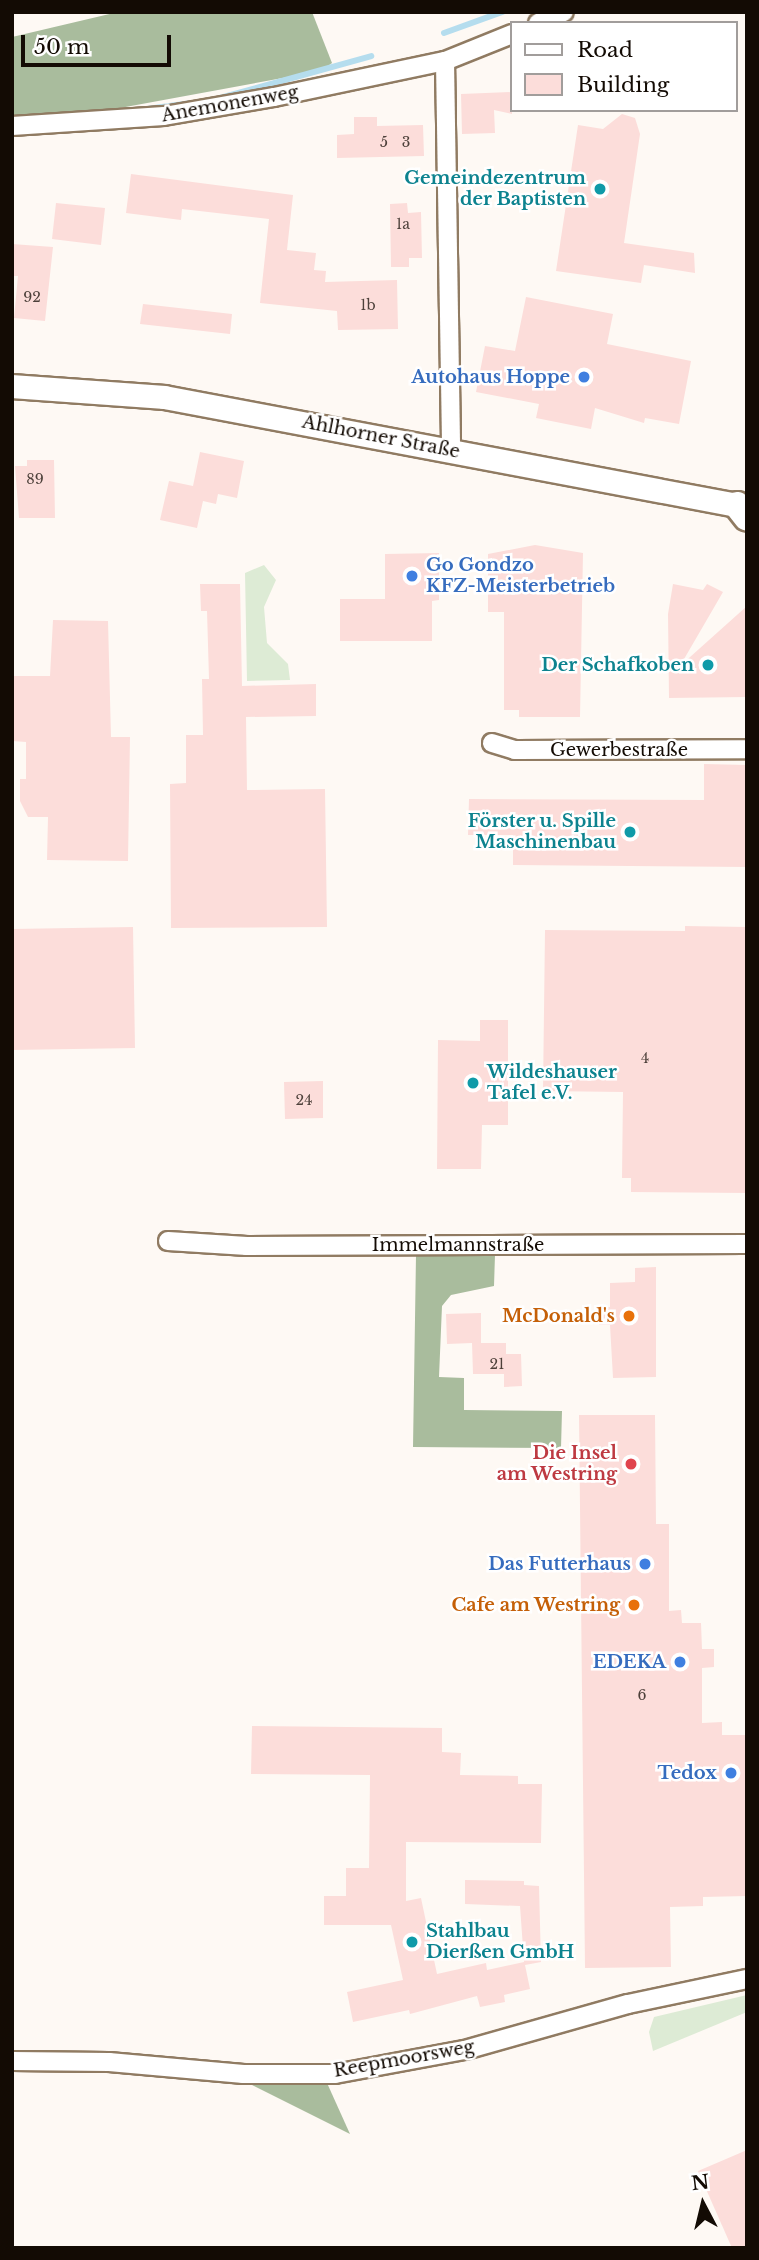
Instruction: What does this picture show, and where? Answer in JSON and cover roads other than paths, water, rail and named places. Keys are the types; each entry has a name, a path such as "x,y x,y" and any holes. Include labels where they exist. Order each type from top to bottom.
{"street":[{"path":"543,21 564,12"},
{"name":"Anemonenweg","path":"12,126 164,116 445,61 510,35"},
{"path":"445,61 451,451"},
{"name":"Ahlhorner Straße","path":"12,386 164,397 743,510"},
{"name":"Gewerbestraße","path":"492,743 515,750 747,749"},
{"name":"Immelmannstraße","path":"169,1241 247,1246 747,1244"},
{"name":"Reepmoorsweg","path":"12,2061 109,2062 243,2074 335,2074 465,2050 628,2004 747,1979"}],"waterway":[{"path":"444,33 502,12"},
{"path":"220,98 371,56"},
{"path":"147,109 192,103"}],"place":[{"name":"Gemeindezentrum der Baptisten","path":"600,189"},
{"name":"Autohaus Hoppe","path":"584,377"},
{"name":"Go Gondzo KFZ-Meisterbetrieb","path":"412,576"},
{"name":"Der Schafkoben","path":"708,665"},
{"name":"Förster u. Spille Maschinenbau","path":"630,832"},
{"name":"Wildeshauser Tafel e.V.","path":"473,1083"},
{"name":"McDonald's","path":"629,1316"},
{"name":"Die Insel am Westring","path":"631,1464"},
{"name":"Das Futterhaus","path":"645,1564"},
{"name":"Cafe am Westring","path":"634,1605"},
{"name":"EDEKA","path":"680,1662"},
{"name":"Tedox","path":"731,1773"},
{"name":"Stahlbau Dierßen GmbH","path":"412,1942"}]}
